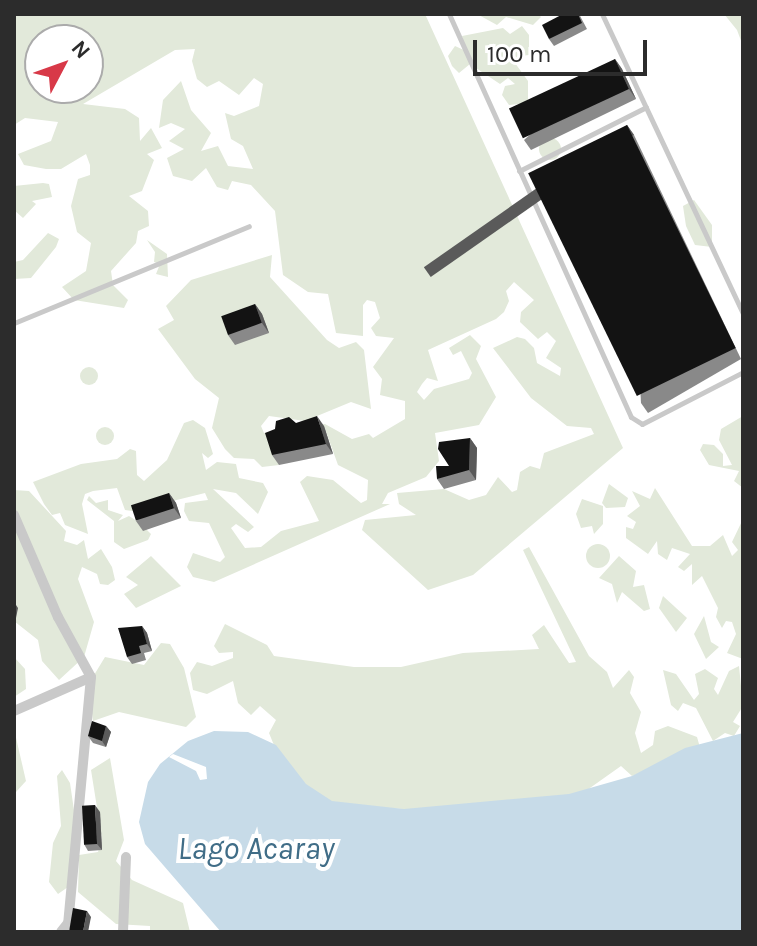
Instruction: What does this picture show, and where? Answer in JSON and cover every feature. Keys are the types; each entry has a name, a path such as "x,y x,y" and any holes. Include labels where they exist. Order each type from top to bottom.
{"street":[{"path":"14,515 58,617 91,677 68,923 61,932"},
{"path":"14,711 91,677"},
{"path":"123,932 126,857"}],"lane":[{"path":"449,14 631,417 642,424 743,372"},
{"path":"602,14 743,313"},
{"path":"519,171 646,107"},
{"path":"14,323 249,226"}],"green space":[{"path":"14,14 425,14 623,448 473,575 428,590 362,530 365,520 416,515 399,504 397,493 444,489 469,500 486,495 498,477 512,492 517,490 520,472 530,466 540,469 544,453 594,434 591,428 567,426 531,398 493,348 517,337 525,339 534,348 537,363 560,376 561,368 546,358 556,341 547,332 538,339 520,322 521,312 534,300 514,282 506,291 509,301 504,312 496,319 428,350 438,381 427,378 422,384 417,392 424,400 434,389 469,379 472,373 461,351 453,355 449,348 470,335 481,346 476,359 496,397 479,425 435,433 439,461 426,477 388,493 382,504 390,504 214,582 193,577 187,567 193,553 220,562 225,557 209,523 189,521 184,511 185,503 208,500 205,493 132,511 125,510 117,488 93,491 85,494 82,504 88,534 65,525 60,513 52,515 33,482 81,464 117,459 130,449 136,451 137,475 144,481 167,460 184,423 193,420 205,428 213,454 208,458 202,453 206,470 217,462 236,464 239,478 263,483 268,492 258,514 236,493 213,489 254,527 248,532 236,524 231,528 245,548 261,547 281,531 319,521 300,482 307,476 333,480 361,503 367,500 368,480 338,465 324,426 272,443 279,465 262,467 254,459 234,458 225,449 212,428 219,398 195,379 158,329 174,320 166,306 191,280 272,255 270,277 327,340 339,348 356,342 364,350 371,409 351,402 305,421 269,416 261,426 264,433 325,424 352,439 369,434 373,438 405,419 405,401 380,395 382,379 373,367 394,338 376,336 371,328 380,318 375,302 367,300 363,305 363,336 336,333 328,294 308,292 283,275 275,211 251,185 232,181 228,190 217,187 206,168 192,181 173,176 167,158 184,149 169,141 185,129 171,123 159,128 163,100 181,81 191,110 211,133 201,151 218,146 228,166 253,169 243,146 231,139 225,113 234,116 259,106 263,84 254,78 239,95 219,81 207,87 197,79 192,61 195,49 175,50 104,92 104,24 24,24 24,104 83,104 125,109 139,118 140,141 151,128 162,148 147,154 154,160 142,191 129,196 148,211 149,226 138,231 136,243 111,271 113,285 128,300 124,308 74,300 62,287 86,271 91,243 77,232 71,206 78,179 90,175 90,165 86,154 61,169 24,165 18,154 51,141 58,122 25,118 14,125"},
{"path":"477,14 538,14 541,17 533,25 506,17 497,25"},
{"path":"724,14 743,14 743,46 737,30"},
{"path":"522,26 529,35 529,55 520,56 515,63 528,81 528,103 509,105 502,95 505,86 515,84 508,78 500,84 470,64 459,73 452,66 448,56 455,46 466,51 462,36 503,28 510,34"},
{"path":"550,138 558,141 561,149 558,157 550,160 542,157 539,149 542,141"},
{"path":"49,184 52,197 32,201 36,204 23,218 14,210 14,186"},
{"path":"694,200 712,225 712,247 695,245 686,226 683,206"},
{"path":"48,233 59,239 56,247 31,278 14,279 14,262 23,260"},
{"path":"147,240 167,254 168,277 156,274 160,264 154,262 155,252"},
{"path":"85,367 93,367 98,376 96,383 85,385 80,380 80,372"},
{"path":"743,416 743,488 734,481 739,471 709,465 700,450 703,444 714,445 723,454 723,466 732,465 719,440 721,429"},
{"path":"105,427 114,436 105,445 96,436"},
{"path":"609,484 628,498 625,507 606,508 602,503"},
{"path":"655,488 692,546 710,546 723,535 732,556 738,550 732,542 743,519 743,659 727,653 736,634 732,622 726,621 722,628 716,617 718,608 702,576 692,585 692,564 684,571 678,567 690,554 672,548 667,560 658,554 657,541 648,554 626,538 626,527 633,529 636,522 627,516 640,506 632,491 650,499"},
{"path":"14,490 29,491 66,531 64,541 77,545 84,540 88,559 101,549 112,567 115,580 108,585 100,584 97,574 82,567 78,579 94,622 84,657 59,680 42,661 38,640 14,621"},
{"path":"89,496 96,503 108,500 108,510 123,515 118,521 129,516 140,523 151,534 148,540 124,549 114,542 114,521 87,500"},
{"path":"582,499 603,506 603,524 594,534 592,526 581,528 576,514"},
{"path":"593,544 603,544 610,551 610,561 603,568 593,568 586,561 586,551"},
{"path":"529,547 589,656 607,672 613,688 629,670 634,677 630,693 641,712 635,733 641,753 653,745 655,731 668,726 697,737 701,751 632,776 621,766 573,800 522,815 326,805 280,760 269,733 276,720 260,706 251,715 238,703 233,681 207,694 193,690 190,673 197,662 212,666 233,658 233,652 219,653 214,646 225,624 267,645 274,656 354,667 401,667 463,653 539,649 532,635 544,625 569,663 576,662 523,550"},
{"path":"151,556 181,586 136,608 124,594 138,585 126,577"},
{"path":"619,556 636,571 633,587 644,585 650,609 644,611 622,592 617,603 612,584 599,578"},
{"path":"663,596 687,618 676,632 659,608"},
{"path":"704,616 711,642 719,647 706,659 694,634"},
{"path":"161,643 170,644 184,668 196,717 186,727 119,712 93,721 88,685 105,657 144,665"},
{"path":"14,657 25,669 26,689 14,697"},
{"path":"739,666 743,706 733,722 740,726 734,736 725,733 713,741 696,708 683,703 678,711 671,705 663,670 676,674 694,700 699,694 695,674 705,669 718,678 714,689 718,695 729,671"},
{"path":"14,729 26,781 16,792 14,791"},
{"path":"110,758 124,840 116,861 132,880 183,903 190,932 150,932 150,926 116,924 78,892 79,855 98,852 102,839 91,770"},
{"path":"62,770 70,783 76,824 68,887 58,894 49,882 53,843 61,826 57,776"}],"water":[{"name":"Lago Acaray","path":"214,731 248,732 276,745 306,784 332,801 404,809 569,794 632,776 685,748 743,733 743,932 221,932 145,844 139,822 148,782 160,764 188,741"}],"pier":[{"path":"173,754 206,767 207,779 200,780 196,771 169,757"}],"building":[{"path":"563,14 578,14 582,23 549,39 542,25"},
{"path":"615,59 629,89 523,138 509,108"},
{"path":"627,125 736,348 637,396 528,173"},
{"path":"255,304 262,323 228,335 221,316"},
{"path":"317,416 326,444 272,455 265,433 275,429 276,421 289,417 296,423"},
{"path":"470,438 469,470 437,479 436,466 449,466 438,449 439,442"},
{"path":"169,493 174,508 136,521 131,505"},
{"path":"142,626 147,644 139,646 141,653 127,657 118,628"},
{"path":"92,721 106,726 102,741 88,736"},
{"path":"95,805 97,844 84,845 82,806"},
{"path":"73,908 87,911 83,932 69,932"}]}
